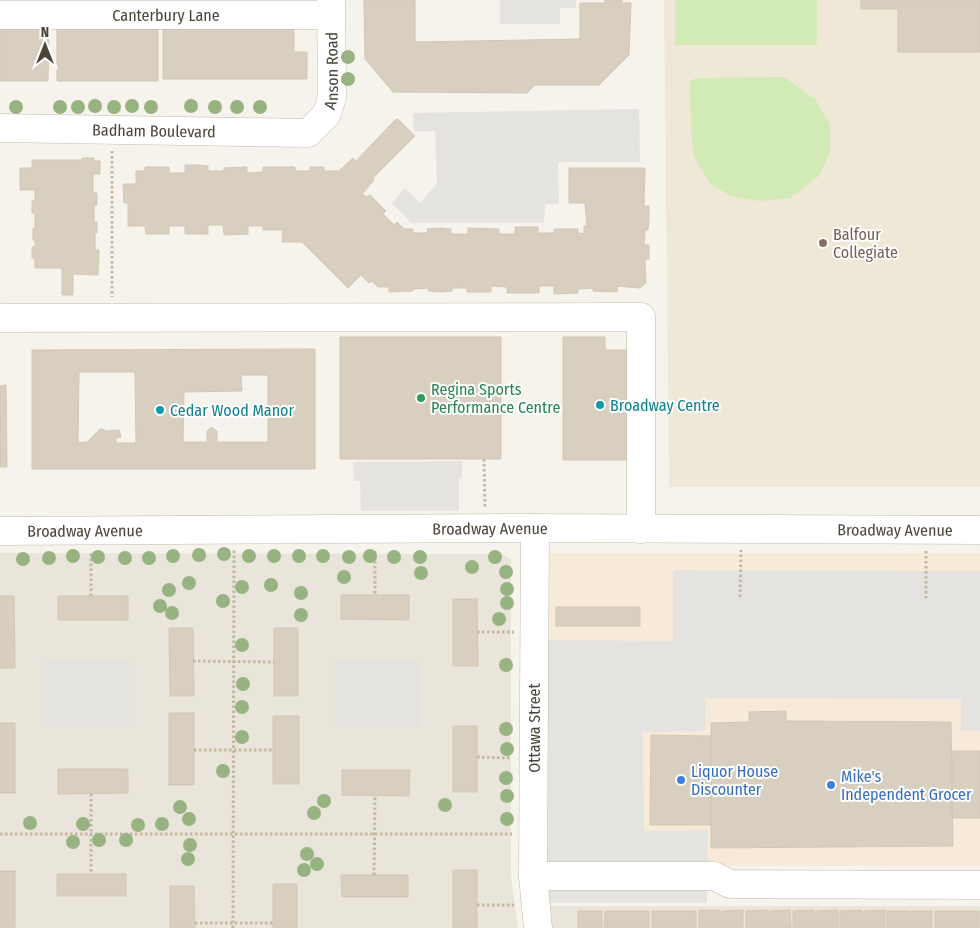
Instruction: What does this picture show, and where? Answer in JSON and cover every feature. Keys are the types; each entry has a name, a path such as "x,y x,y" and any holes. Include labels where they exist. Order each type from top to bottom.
{"street":[{"name":"Canterbury Lane","path":"0,16 331,8"},
{"name":"Anson Road","path":"308,133 327,114 332,96 331,8"},
{"name":"Badham Boulevard","path":"0,128 308,133"},
{"path":"0,318 640,316 641,528"},
{"name":"Broadway Avenue","path":"0,531 485,528 980,530"},
{"name":"Ottawa Street","path":"535,528 533,876 536,916"},
{"path":"533,876 714,876 730,884 980,884"}],"path":[{"path":"112,129 112,318"},
{"path":"484,459 485,528"},
{"path":"375,529 375,595"},
{"path":"740,597 741,529"},
{"path":"91,530 91,596"},
{"path":"233,928 234,530"},
{"path":"926,530 926,598"},
{"path":"477,632 535,632"},
{"path":"193,661 274,662"},
{"path":"194,750 273,750"},
{"path":"477,757 534,758"},
{"path":"91,794 91,874"},
{"path":"374,875 375,795"},
{"path":"0,834 534,834"},
{"path":"477,905 536,916"},
{"path":"195,923 273,923"}],"shaded area":[{"path":"500,0 576,0 576,8 560,8 560,24 500,24"},
{"name":"Balfour Collegiate","path":"664,0 980,0 980,487 669,487"},
{"path":"639,109 640,162 558,162 559,204 545,204 544,223 411,223 392,203 405,188 420,203 437,183 435,131 414,131 413,113"},
{"path":"462,461 462,479 459,479 459,511 361,511 360,481 354,481 353,462"},
{"path":"0,553 502,554 511,559 511,877 518,928 0,928"},
{"path":"548,553 980,553 980,866 548,866"},
{"path":"673,570 980,571 980,731 961,731 961,699 706,698 705,731 643,732 644,831 708,830 707,903 544,903 544,640 673,641"},
{"path":"129,660 129,727 42,727 41,661"},
{"path":"335,661 420,661 420,727 335,727"},
{"path":"547,906 980,906 980,928 550,928"}],"green space":[{"path":"675,0 817,0 817,45 675,45"},
{"path":"784,77 815,99 830,124 830,152 820,175 790,198 759,201 730,196 709,182 694,157 691,131 690,82 696,78"}],"building":[{"path":"364,0 415,0 415,42 580,39 580,3 605,3 605,0 622,0 622,3 631,3 629,55 599,85 535,85 527,93 393,92 365,59"},
{"path":"861,0 980,0 980,52 898,52 898,9 861,9"},
{"path":"0,28 49,28 48,81 0,81"},
{"path":"57,28 158,29 158,81 57,81"},
{"path":"163,28 294,28 294,52 307,52 307,79 163,79"},
{"path":"398,119 415,136 373,178 374,180 362,194 367,197 370,195 386,211 383,214 394,225 397,222 404,229 413,229 413,233 428,233 427,229 442,228 451,229 451,234 468,234 468,228 499,229 499,234 515,234 515,227 538,227 538,233 554,233 554,229 578,229 578,233 584,234 584,226 587,226 585,203 569,203 569,168 645,168 644,206 649,206 648,230 645,230 644,245 649,245 649,259 645,260 646,283 640,288 617,286 617,292 593,291 593,288 578,289 578,293 554,294 554,286 539,286 539,293 507,293 507,287 491,286 491,292 467,292 467,288 452,288 452,291 442,292 428,291 429,288 389,292 389,287 378,287 372,281 369,283 361,275 348,288 302,242 282,242 283,230 263,230 263,226 248,226 248,234 224,235 223,225 208,225 208,234 185,234 185,226 169,226 169,234 146,234 145,226 128,226 128,203 124,203 123,184 136,184 136,171 145,171 145,167 169,167 169,173 185,173 185,165 208,166 208,171 224,171 224,168 247,167 247,173 263,172 263,167 295,167 295,171 310,171 310,167 324,167 324,171 339,171 353,158 356,161"},
{"path":"82,158 94,158 94,161 100,161 100,174 93,174 93,193 97,193 97,205 94,205 94,222 97,222 95,250 99,250 98,275 73,274 73,295 62,295 62,268 35,268 35,258 32,258 32,247 35,247 33,228 35,228 35,213 32,213 32,201 35,201 35,190 20,190 20,168 32,168 32,160 82,160"},
{"name":"Regina Sports Performance Centre","path":"340,337 501,337 501,459 340,459"},
{"name":"Broadway Centre","path":"563,337 605,337 605,350 638,350 638,460 563,460"},
{"name":"Cedar Wood Manor","path":"315,349 315,469 32,469 32,350","holes":["79,372 135,372 136,443 116,443 116,438 121,437 119,430 107,431 108,433 103,429 100,429 87,442 78,443","241,375 268,375 268,442 217,442 217,431 211,427 207,431 207,442 183,442 184,392 242,391"]},
{"path":"6,385 7,467 0,467 0,386"},
{"path":"341,595 409,595 409,620 341,619"},
{"path":"0,596 14,596 15,668 0,668"},
{"path":"58,596 128,596 128,620 58,620"},
{"path":"453,599 477,599 478,666 453,666"},
{"path":"556,607 640,607 640,626 556,626"},
{"path":"169,628 193,628 194,696 170,696"},
{"path":"274,628 298,628 298,696 274,696"},
{"name":"Mike's Independent Grocer","path":"786,711 786,721 951,722 953,846 711,848 711,723 749,722 749,712"},
{"path":"169,713 194,713 194,785 169,785"},
{"path":"273,716 299,716 299,784 273,784"},
{"path":"0,723 15,723 15,793 0,793"},
{"path":"453,726 477,726 477,792 453,792"},
{"name":"Liquor House Discounter","path":"651,735 711,736 711,825 650,825"},
{"path":"952,751 980,751 980,818 952,818"},
{"path":"58,769 128,769 128,793 58,794"},
{"path":"342,770 410,770 409,796 342,795"},
{"path":"453,870 477,870 477,928 453,928"},
{"path":"0,871 15,871 15,928 0,928"},
{"path":"57,874 126,874 126,896 57,896"},
{"path":"341,875 408,875 408,897 342,897"},
{"path":"273,884 297,884 297,928 273,928"},
{"path":"170,886 194,886 195,928 170,928"},
{"path":"699,910 719,910 719,912 723,912 743,910 743,928 699,928"},
{"path":"767,910 767,912 770,912 790,910 791,928 746,928 746,911"},
{"path":"814,910 814,912 817,912 838,910 838,928 793,928 793,911"},
{"path":"861,910 861,912 864,912 885,910 885,928 840,928 840,911"},
{"path":"578,911 602,911 602,928 578,928"},
{"path":"605,911 649,911 649,928 604,928"},
{"path":"652,911 696,911 696,928 652,928"},
{"path":"887,911 932,911 932,928 887,928"},
{"path":"935,911 979,911 979,928 935,928"}],"place":[{"name":"Balfour Collegiate","path":"823,243"},
{"name":"Regina Sports Performance Centre","path":"421,398"},
{"name":"Broadway Centre","path":"600,405"},
{"name":"Cedar Wood Manor","path":"160,410"},
{"name":"Liquor House Discounter","path":"681,780"},
{"name":"Mike's Independent Grocer","path":"831,785"}]}
